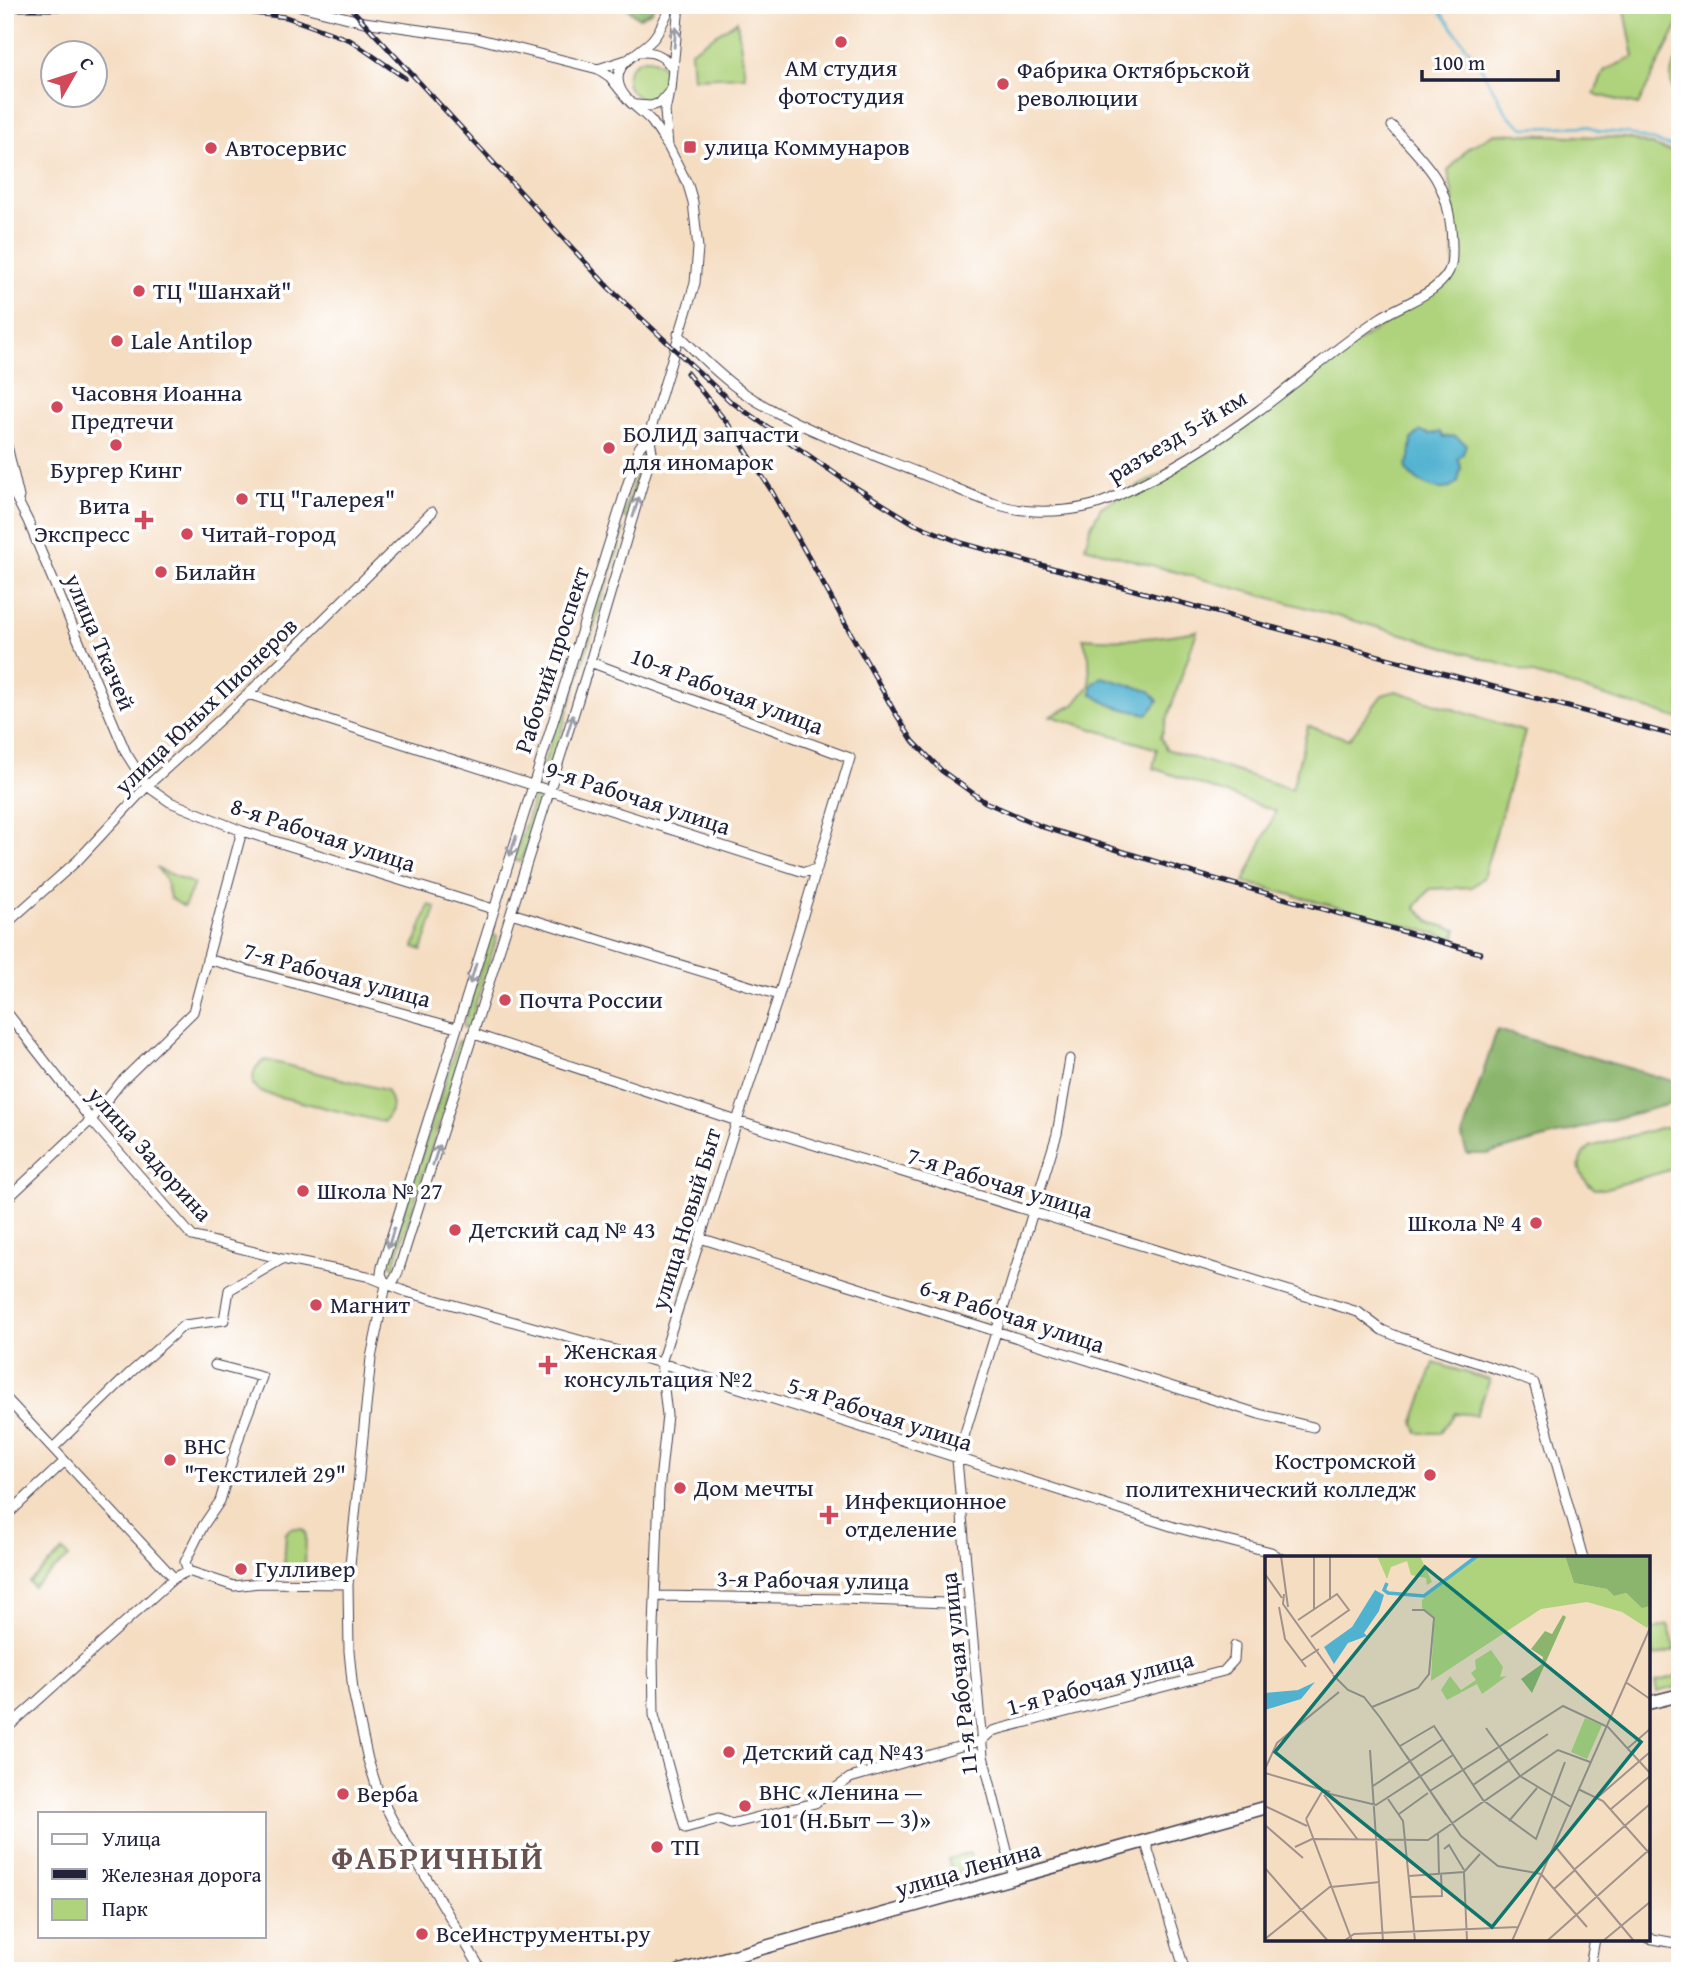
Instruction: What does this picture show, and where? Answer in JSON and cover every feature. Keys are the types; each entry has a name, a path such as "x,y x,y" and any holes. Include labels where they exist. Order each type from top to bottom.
{"main road":[{"path":"1650,1702 1680,1695"},
{"name":"улица Ленина","path":"680,1971 727,1964 1014,1878 1265,1808"}],"street":[{"path":"296,5 364,22 476,38 598,69 610,77 652,122 668,146"},
{"path":"598,69 641,52 660,30 671,5"},
{"path":"635,104 651,106 660,103 668,97 674,84 672,68 678,5"},
{"path":"641,52 662,56 672,68"},
{"path":"621,91 619,77 626,60"},
{"name":"Рабочий проспект","path":"482,1971 395,1825 377,1789 353,1691 349,1651 348,1584 371,1358 386,1285 381,1270 532,784 571,669 639,448 649,435 695,282 697,230 688,185 668,146 668,97"},
{"name":"разъезд 5-й км","path":"678,334 714,370 743,392 803,424 990,503 1032,511 1073,509 1114,498 1145,482 1256,412 1381,317 1435,288 1445,279 1451,266 1452,237 1450,214 1443,187 1392,125"},
{"name":"Рабочий проспект","path":"386,1285 394,1280 398,1272 590,662 652,452 649,435"},
{"name":"улица Ткачей","path":"5,437 22,509"},
{"name":"улица Ткачей","path":"5,476 22,509 126,753 147,786"},
{"name":"улица Юных Пионеров","path":"5,925 78,860 147,786 247,694 432,512"},
{"name":"10-я Рабочая улица","path":"590,662 850,758"},
{"name":"9-я Рабочая улица","path":"247,694 804,872 817,869"},
{"name":"улица Новый Быт","path":"685,1828 654,1714 653,1654 659,1491 667,1415 661,1363 779,995 850,758"},
{"name":"8-я Рабочая улица","path":"147,786 170,803 242,831 495,904"},
{"path":"5,1201 91,1120 121,1082 193,1012 242,831"},
{"path":"514,903 510,895 504,894 495,904 497,916 503,918 511,914 779,995"},
{"name":"7-я Рабочая улица","path":"207,959 456,1028"},
{"name":"улица Задорина","path":"5,1010 91,1120 192,1236 282,1259 367,1276 386,1285"},
{"name":"7-я Рабочая улица","path":"474,1034 737,1121 1358,1312 1399,1337 1534,1383 1582,1556"},
{"name":"11-я Рабочая улица","path":"1014,1878 983,1756 957,1459 1057,1134 1070,1059"},
{"name":"6-я Рабочая улица","path":"699,1238 1259,1414 1313,1427"},
{"path":"53,1448 184,1325 224,1320 229,1290 282,1259"},
{"name":"5-я Рабочая улица","path":"386,1285 661,1363 1174,1527 1271,1552 1277,1556"},
{"path":"187,1571 186,1562 202,1526 220,1501 241,1431 262,1377 215,1365"},
{"path":"5,1397 174,1578"},
{"path":"5,1517 65,1461"},
{"path":"5,1730 174,1578 187,1571 234,1586 259,1583 348,1584"},
{"name":"3-я Рабочая улица","path":"656,1596 970,1604"},
{"name":"1-я Рабочая улица","path":"685,1828 718,1819 731,1824 815,1803 850,1778 982,1740 992,1731 1224,1671 1234,1660 1235,1647"},
{"path":"1145,1840 1185,1971"},
{"path":"1650,1938 1680,1944"},
{"path":"1589,1971 1595,1941"}],"green space":[{"path":"623,5 654,5 652,11 639,18"},
{"path":"1624,5 1680,5 1680,21 1638,105 1594,94 1605,70 1634,57"},
{"path":"737,21 745,76 693,78 691,51"},
{"path":"1680,56 1680,103 1677,102 1671,84 1671,72"},
{"path":"647,59 655,60 661,65 666,71 666,87 661,93 655,98 647,99 639,98 633,93 628,87 627,79 628,71 633,65 639,60"},
{"path":"1495,133 1627,138 1680,154 1680,719 1413,637 1085,547 1090,528 1101,507 1219,442 1454,273 1453,196 1448,171 1468,148"},
{"path":"644,449 648,451 628,519 623,517"},
{"path":"619,529 624,530 548,775 541,773"},
{"path":"1197,631 1161,737 1166,749 1292,789 1308,726 1349,739 1382,695 1396,691 1525,732 1483,878 1472,887 1430,889 1415,907 1432,923 1457,930 1455,939 1244,882 1276,811 1153,768 1157,749 1051,716 1074,705 1090,685 1089,657 1083,638 1140,639"},
{"path":"536,790 542,792 521,862 514,860"},
{"path":"158,869 194,884 184,907 170,898 166,880"},
{"path":"429,905 436,908 422,950 414,947"},
{"path":"491,934 497,936 468,1029 463,1027"},
{"path":"1497,1030 1673,1081 1680,1077 1680,1101 1488,1154 1467,1154 1462,1137"},
{"path":"458,1041 464,1043 394,1266 388,1264"},
{"path":"266,1060 386,1090 391,1110 383,1122 260,1092 253,1084 254,1073"},
{"path":"1660,1128 1669,1128 1680,1139 1680,1161 1673,1169 1603,1189 1595,1189 1581,1174 1581,1158 1590,1147"},
{"path":"1434,1363 1490,1380 1476,1415 1455,1413 1440,1433 1418,1433 1414,1422"},
{"path":"291,1528 302,1529 306,1533 305,1566 300,1570 289,1570 284,1566 286,1533"},
{"path":"63,1551 69,1557 33,1587 29,1582"},
{"path":"1668,1625 1676,1650 1654,1657 1650,1630"},
{"path":"1680,1675 1680,1686 1657,1692 1655,1682"},
{"path":"970,1853 974,1868 952,1874 948,1859"}],"water":[{"path":"1420,431 1430,434 1440,432 1444,437 1455,436 1466,444 1458,459 1461,467 1458,482 1451,487 1438,489 1427,485 1411,475 1405,467 1410,458 1412,439"},
{"path":"1102,677 1150,691 1158,701 1148,714 1110,705 1091,693 1093,684"}],"waterway":[{"path":"1436,5 1479,64 1508,115 1524,128 1586,126 1598,131 1626,133 1680,149"}],"railway":[{"path":"348,5 609,288 730,401 850,484 915,524 962,543 1030,562 1680,737"},
{"path":"5,9 220,9 286,17 350,40 405,78"},
{"path":"687,373 735,433 771,490 913,741 942,771 985,802 1043,827 1183,870 1480,953"}],"place":[{"name":"АМ студия фотостудия","path":"841,42"},
{"name":"Фабрика Октябрьской революции","path":"1003,84"},
{"name":"улица Коммунаров","path":"690,147"},
{"name":"Автосервис","path":"211,148"},
{"name":"ТЦ \"Шанхай\"","path":"139,291"},
{"name":"Lale Antilop","path":"117,341"},
{"name":"Часовня Иоанна Предтечи","path":"57,407"},
{"name":"Бургер Кинг","path":"116,445"},
{"name":"БОЛИД запчасти для иномарок","path":"609,448"},
{"name":"ТЦ \"Галерея\"","path":"242,499"},
{"name":"Вита Экспресс","path":"144,520"},
{"name":"Читай-город","path":"187,534"},
{"name":"Билайн","path":"161,572"},
{"name":"Почта России","path":"505,1000"},
{"name":"Школа № 27","path":"303,1191"},
{"name":"Школа № 4","path":"1536,1223"},
{"name":"Детский сад № 43","path":"455,1230"},
{"name":"Магнит","path":"316,1305"},
{"name":"Женская консультация №2","path":"548,1365"},
{"name":"ВНС \"Текстилей 29\"","path":"170,1460"},
{"name":"Костромской политехнический колледж","path":"1430,1475"},
{"name":"Дом мечты","path":"680,1488"},
{"name":"Инфекционное отделение","path":"829,1515"},
{"name":"Гулливер","path":"241,1569"},
{"name":"Детский сад №43","path":"729,1752"},
{"name":"Верба","path":"343,1794"},
{"name":"ВНС «Ленина — 101 (Н.Быт — 3)»","path":"745,1806"},
{"name":"ТП","path":"657,1847"},
{"name":"ВсеИнструменты.ру","path":"422,1934"}],"district":[{"name":"ФАБРИЧНЫЙ","path":"438,1858"}]}
